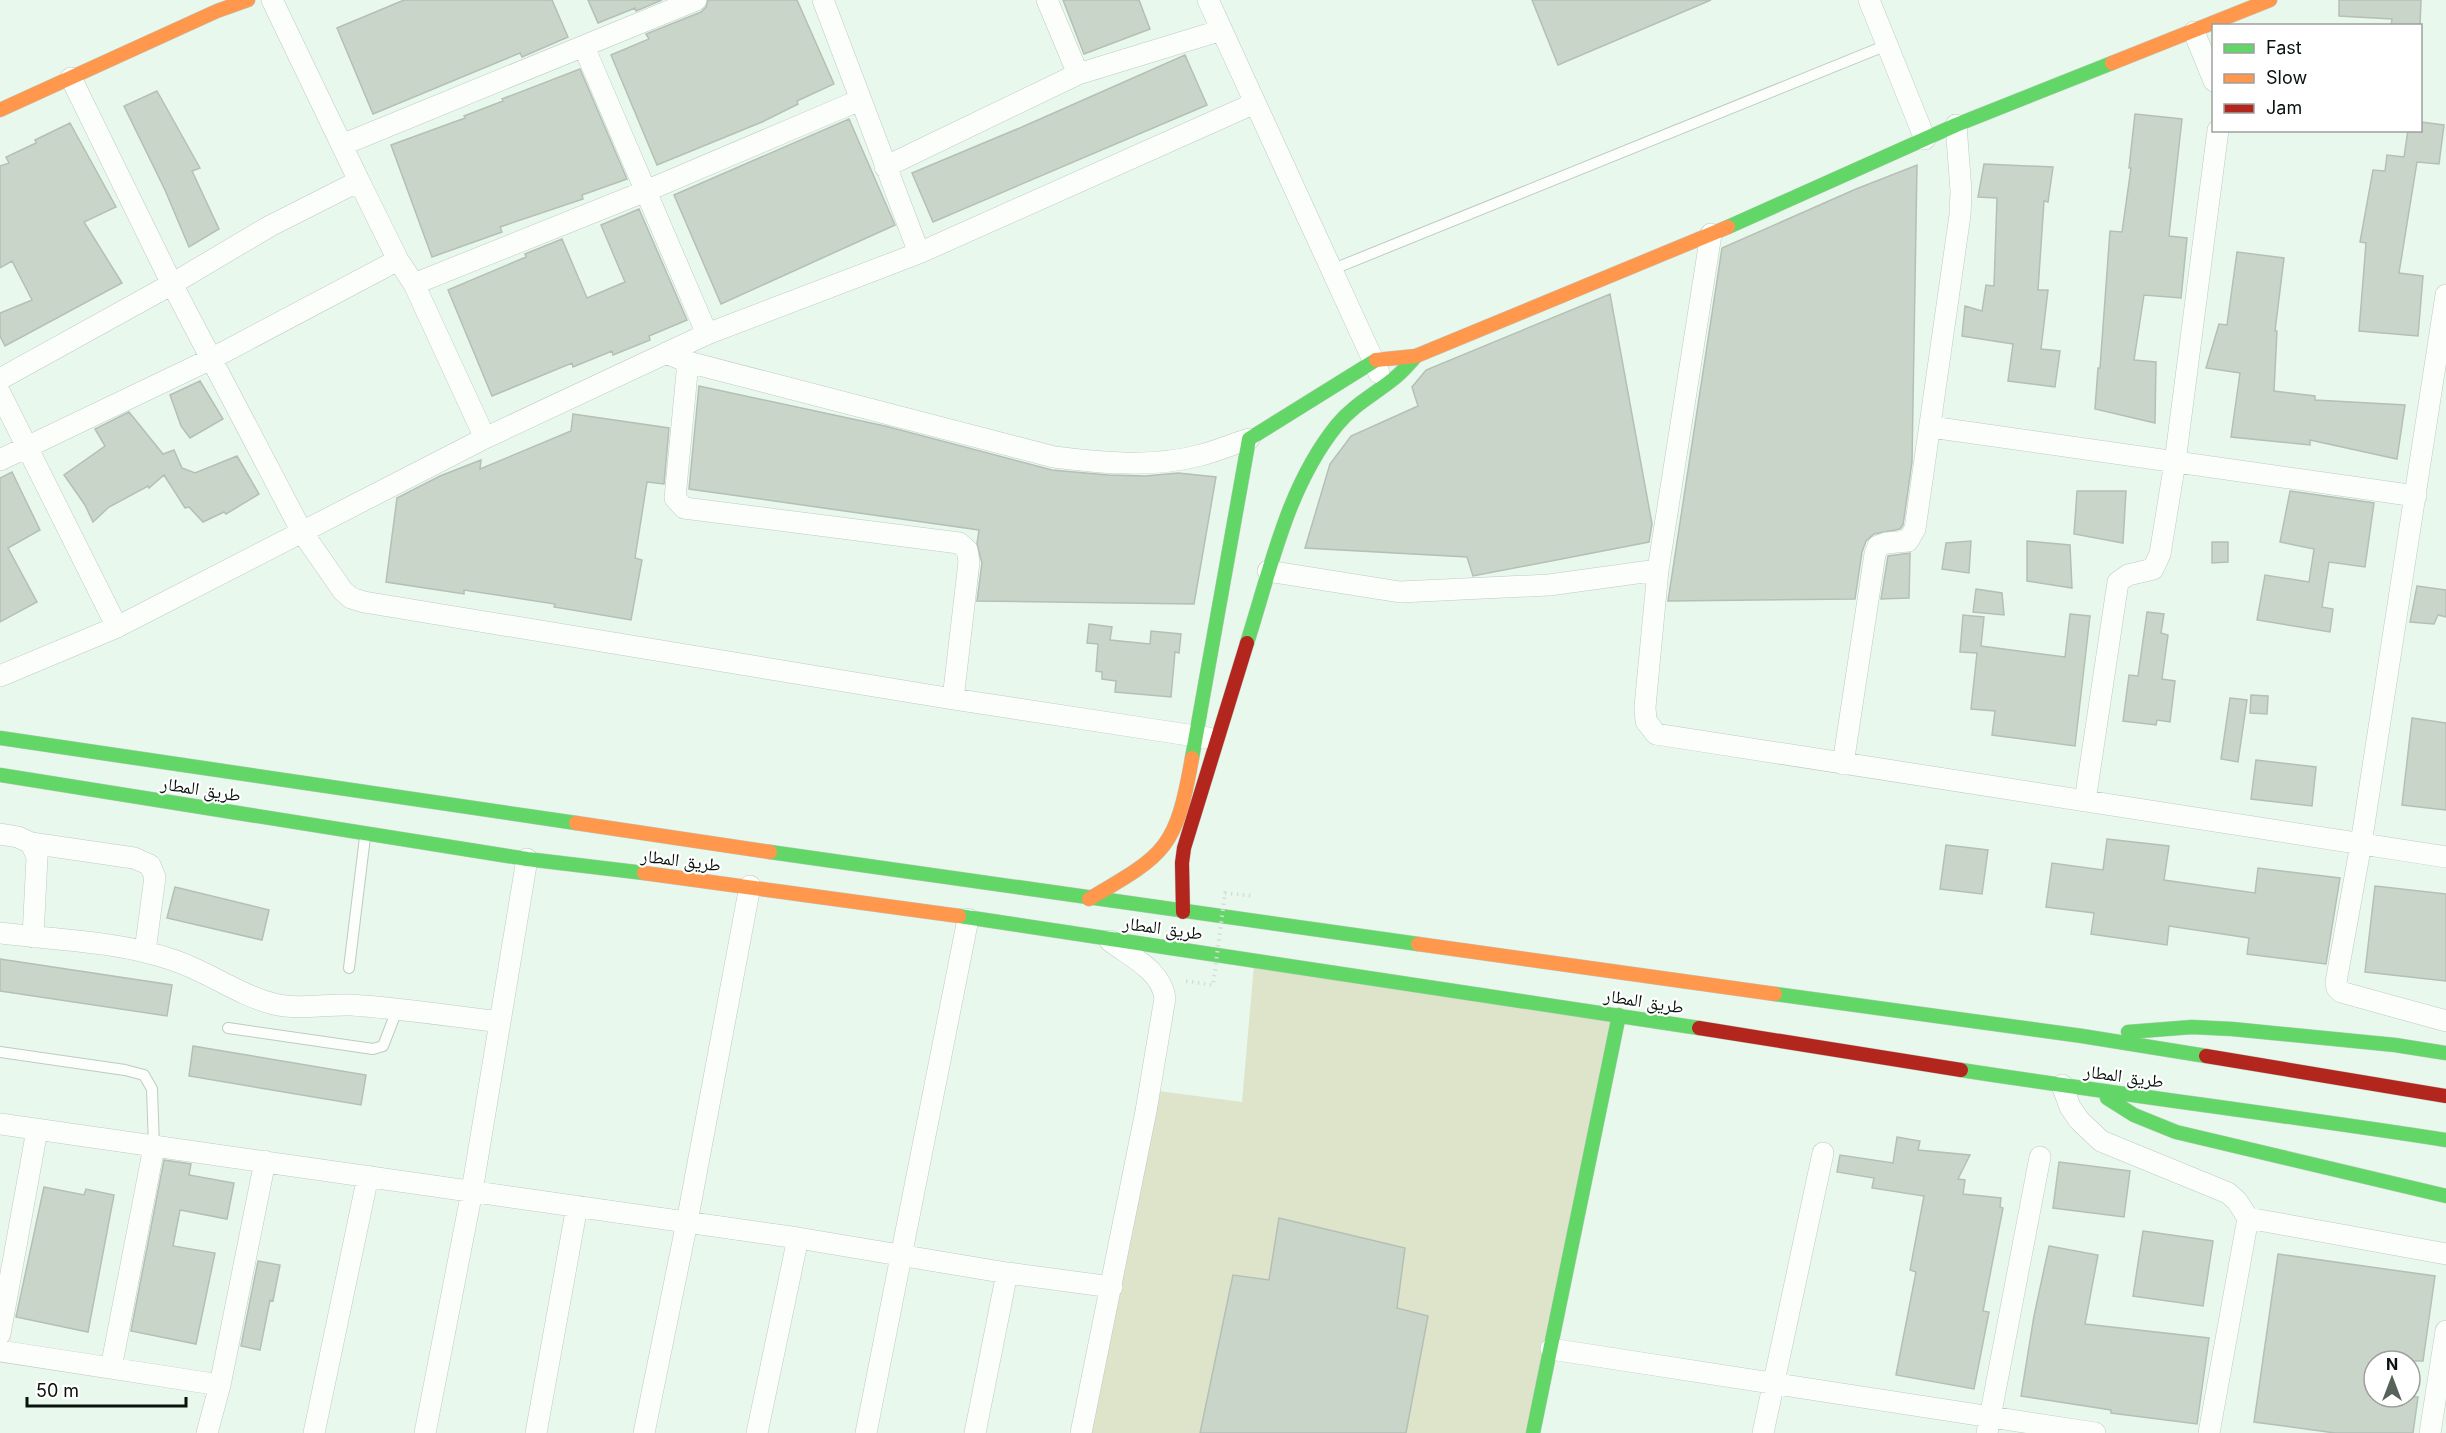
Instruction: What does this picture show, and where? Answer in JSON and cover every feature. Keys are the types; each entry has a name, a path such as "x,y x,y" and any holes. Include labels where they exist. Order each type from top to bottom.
{"main road":[{"path":"0,110 217,11 248,0"},
{"path":"2213,24 2270,0"},
{"path":"1183,912 1184,848 1206,738 1249,439 1373,361 1391,357 1416,356 1711,234 1956,125 2212,24"},
{"path":"1089,899 1146,865 1172,836 1294,493 1311,461 1338,424 1353,408 1399,375 1416,356"},
{"path":"0,730 32,742"},
{"path":"0,738 32,742"},
{"name":"طريق المطار","path":"32,742 1089,899 2082,1036 2446,1096"},
{"name":"طريق المطار","path":"0,775 527,859 750,886 1106,938 1620,1015 2095,1091 2296,1117 2446,1140"},
{"path":"0,782 25,779"},
{"path":"1533,1433 1620,1015"},
{"path":"2082,1036 2192,1027 2395,1045 2446,1053"},
{"path":"2095,1091 2134,1115 2176,1132 2446,1196"}],"street":[{"path":"272,0 358,181 398,260 414,284 485,438"},
{"path":"342,146 696,0"},
{"path":"823,0 919,253"},
{"path":"1047,0 1078,74"},
{"path":"1208,0 1385,385"},
{"path":"1869,0 1925,139"},
{"path":"885,167 1078,74 1221,30"},
{"path":"2194,32 2212,76"},
{"path":"584,47 707,333"},
{"path":"71,78 172,284 302,532 343,591 351,598 953,699 1206,738"},
{"path":"414,284 646,191 860,100"},
{"path":"0,676 117,627 485,438 707,333 919,253 1255,103"},
{"path":"1843,764 1875,554 1878,546 1908,541 1913,536 1931,427 1960,215 1961,191 1956,125"},
{"path":"2085,801 2118,582 2128,575 2153,569 2157,562 2175,462 2218,132"},
{"path":"0,379 172,284 270,226 358,181"},
{"path":"1711,234 1658,570 1645,706 1646,721 1656,734 2446,857"},
{"path":"0,459 211,359 398,260"},
{"path":"2446,295 2361,844 2337,975 2337,988 2341,992 2446,1021"},
{"path":"666,352 688,362 1054,457 1104,463 1157,462 1199,456 1249,439"},
{"path":"688,362 675,498 684,508 959,543 967,550 969,562 953,699"},
{"path":"0,393 117,627"},
{"path":"1931,427 2416,496"},
{"path":"1268,571 1400,592 1550,585 1658,570"},
{"path":"0,834 18,837 31,843 134,858 150,865 155,877 145,951"},
{"path":"31,843 37,857 33,937"},
{"path":"425,1433 472,1191 527,859"},
{"path":"644,1433 687,1222 750,886"},
{"path":"866,1433 968,919"},
{"path":"0,933 145,951 193,967 252,996 274,1004 301,1008 345,1005 500,1022"},
{"path":"1081,1433 1146,1111 1165,998 1162,986 1152,973 1106,938"},
{"path":"2062,1085 2070,1107 2079,1120 2101,1141 2228,1193 2236,1200 2248,1218 2209,1433"},
{"path":"0,1124 798,1238 1007,1273 1112,1287"},
{"path":"0,1334 37,1130"},
{"path":"111,1368 154,1147"},
{"path":"1763,1433 1823,1153"},
{"path":"1988,1425 2040,1157"},
{"path":"207,1433 220,1385 266,1161"},
{"path":"314,1433 368,1176"},
{"path":"536,1433 577,1206"},
{"path":"2248,1218 2446,1254"},
{"path":"757,1433 798,1238"},
{"path":"975,1433 1007,1273"},
{"path":"2430,1433 2446,1331"},
{"path":"1551,1349 1774,1383 1988,1425 2095,1433"},
{"path":"0,1351 220,1385"}],"lane":[{"path":"1331,270 1887,45"},
{"path":"349,968 365,833"},
{"path":"228,1028 373,1049 383,1046 397,1010"},
{"path":"0,1052 125,1070 144,1075 152,1089 154,1147"}],"path":[{"path":"1186,981 1213,985 1225,892 1252,896"}],"green space":[{"path":"1254,965 1614,1019 1526,1433 1085,1433 1151,1090 1242,1102"}],"building":[{"path":"404,0 552,0 568,37 522,57 520,53 373,114 337,28"},
{"path":"588,0 662,0 598,23"},
{"path":"708,0 797,0 834,84 797,101 798,104 762,122 657,165 611,55 649,39 646,34 701,12"},
{"path":"1063,0 1139,0 1150,29 1084,54"},
{"path":"1532,0 1711,0 1558,65"},
{"path":"2339,0 2421,0 2420,24 2391,24 2392,19 2339,16"},
{"path":"1185,55 1207,105 933,222 912,173"},
{"path":"580,69 627,179 582,195 583,199 500,227 502,232 432,257 391,145 465,118 464,116 503,101 502,99"},
{"path":"157,91 200,168 192,171 219,229 189,247 165,190 124,106"},
{"path":"2135,114 2182,119 2169,236 2187,238 2181,298 2144,295 2134,360 2156,362 2155,423 2095,409 2110,231 2122,232 2131,168 2129,168"},
{"path":"849,119 895,225 721,304 674,195"},
{"path":"2422,122 2444,125 2439,164 2417,162 2399,273 2423,276 2418,336 2359,331 2366,243 2360,242 2373,170 2385,171 2387,155 2404,157 2408,132 2422,132"},
{"path":"70,123 116,207 84,222 122,283 5,346 0,336 0,313 32,300 12,261 0,268 0,166 9,163 6,157"},
{"path":"1984,164 2053,167 2048,202 2044,201 2038,290 2048,290 2041,349 2060,351 2055,387 2008,381 2013,344 1962,336 1965,306 1982,311 1986,285 1994,286 1997,198 1978,197"},
{"path":"1917,165 1912,462 1903,525 1900,529 1874,534 1866,541 1862,552 1855,599 1668,601 1722,248 1856,189"},
{"path":"639,209 687,320 649,336 650,340 613,355 612,351 573,367 572,363 492,396 448,290 562,239 587,298 625,282 601,225"},
{"path":"2237,252 2284,258 2275,331 2277,331 2274,391 2315,396 2315,400 2405,405 2397,459 2310,440 2310,445 2231,437 2240,373 2206,368 2219,324 2227,325"},
{"path":"1610,294 1652,524 1649,542 1473,576 1467,557 1305,548 1330,464 1351,436 1418,406 1412,387 1426,370"},
{"path":"200,381 223,419 190,438 181,426 170,395"},
{"path":"699,386 885,426 1052,470 1108,475 1146,476 1178,473 1216,477 1194,604 977,601 982,563 977,544 979,530 689,489"},
{"path":"129,412 163,454 174,450 182,468 195,473 237,456 259,494 226,514 224,512 203,522 189,507 185,508 164,475 149,488 148,486 109,507 93,522 85,505 64,475 105,446 95,429"},
{"path":"573,414 669,428 664,484 647,482 635,558 642,560 631,620 554,607 555,604 464,590 464,594 386,582 397,498 440,476 481,460 480,469 571,431"},
{"path":"12,472 40,530 8,548 37,602 0,622 0,478"},
{"path":"2077,491 2126,491 2123,543 2074,534"},
{"path":"2290,491 2374,503 2365,567 2329,562 2322,607 2333,609 2330,632 2257,620 2265,575 2309,582 2314,549 2280,542"},
{"path":"1971,541 1969,573 1942,569 1946,543"},
{"path":"2027,541 2070,545 2072,588 2027,581"},
{"path":"2212,542 2228,542 2228,562 2212,563"},
{"path":"1910,553 1909,598 1881,599 1888,556"},
{"path":"2417,586 2446,590 2446,617 2438,615 2434,624 2410,622"},
{"path":"1976,589 2002,593 2004,615 1973,612"},
{"path":"2147,612 2164,614 2161,633 2168,635 2162,679 2175,681 2170,722 2157,720 2156,725 2123,721 2129,675 2138,676"},
{"path":"2070,614 2090,616 2075,746 1992,735 1995,711 1971,709 1977,653 1960,652 1963,615 1984,617 1981,646 2065,657"},
{"path":"1089,624 1112,627 1110,640 1150,644 1151,631 1181,634 1179,653 1175,652 1171,697 1115,692 1116,681 1102,679 1102,672 1096,671 1098,644 1087,643"},
{"path":"2251,695 2268,696 2267,714 2250,713"},
{"path":"2230,698 2247,700 2238,762 2221,759"},
{"path":"2412,718 2446,723 2446,810 2402,805"},
{"path":"2256,760 2316,767 2312,806 2251,799"},
{"path":"2107,839 2169,846 2164,880 2255,893 2258,868 2340,878 2326,964 2247,954 2249,938 2169,926 2167,945 2091,934 2094,913 2046,907 2052,863 2103,870"},
{"path":"1946,845 1988,850 1982,894 1940,889"},
{"path":"2375,886 2446,894 2446,981 2365,972"},
{"path":"175,887 269,910 262,940 167,918"},
{"path":"0,959 172,985 167,1016 0,991"},
{"path":"193,1046 366,1075 361,1105 189,1076"},
{"path":"1897,1137 1920,1141 1918,1150 1970,1155 1958,1179 1965,1180 1963,1194 2001,1198 2000,1207 2003,1208 1983,1311 1989,1312 1974,1389 1896,1375 1916,1272 1910,1270 1924,1196 1872,1188 1874,1178 1837,1172 1840,1155 1893,1163"},
{"path":"164,1160 191,1164 189,1175 234,1183 227,1219 180,1210 173,1246 215,1253 196,1344 131,1331"},
{"path":"2059,1162 2130,1171 2124,1217 2053,1208"},
{"path":"44,1187 84,1195 86,1189 114,1195 88,1332 16,1317"},
{"path":"1279,1218 1405,1248 1397,1308 1428,1316 1406,1433 1200,1433 1233,1275 1269,1280"},
{"path":"2143,1231 2213,1241 2203,1306 2133,1296"},
{"path":"2049,1246 2098,1255 2085,1324 2209,1338 2197,1424 2111,1413 2111,1410 2021,1396 2034,1316"},
{"path":"2278,1254 2435,1276 2423,1361 2422,1349 2362,1349 2362,1409 2416,1409 2413,1433 2335,1433 2254,1422"},
{"path":"258,1261 280,1265 260,1350 241,1346"}],"traffic: fast":[{"path":"1728,227 1956,125 2112,63"},
{"path":"1247,643 1282,529 1305,475 1320,449 1344,418 1397,376 1416,356"},
{"path":"1192,758 1249,439 1376,360"},
{"path":"0,738 576,823"},
{"path":"0,775 527,859 644,873"},
{"path":"770,852 1418,944"},
{"path":"959,916 1699,1028"},
{"path":"1775,994 2082,1036 2206,1056"},
{"path":"1533,1433 1619,1015"},
{"path":"2128,1032 2192,1027 2232,1029 2395,1045 2446,1053"},
{"path":"1961,1070 2446,1140"},
{"path":"2107,1098 2134,1115 2176,1132 2446,1196"}],"traffic: slow":[{"path":"0,110 217,11 248,0"},
{"path":"2112,63 2270,0"},
{"path":"1376,360 1416,356 1728,227"},
{"path":"1089,899 1135,871 1163,846 1173,831 1180,812 1192,758"},
{"path":"576,823 770,852"},
{"path":"644,873 959,916"},
{"path":"1418,944 1775,994"}],"traffic: jam":[{"path":"1183,912 1184,848 1247,643"},
{"path":"1699,1028 1961,1070"},
{"path":"2206,1056 2446,1096"}]}
